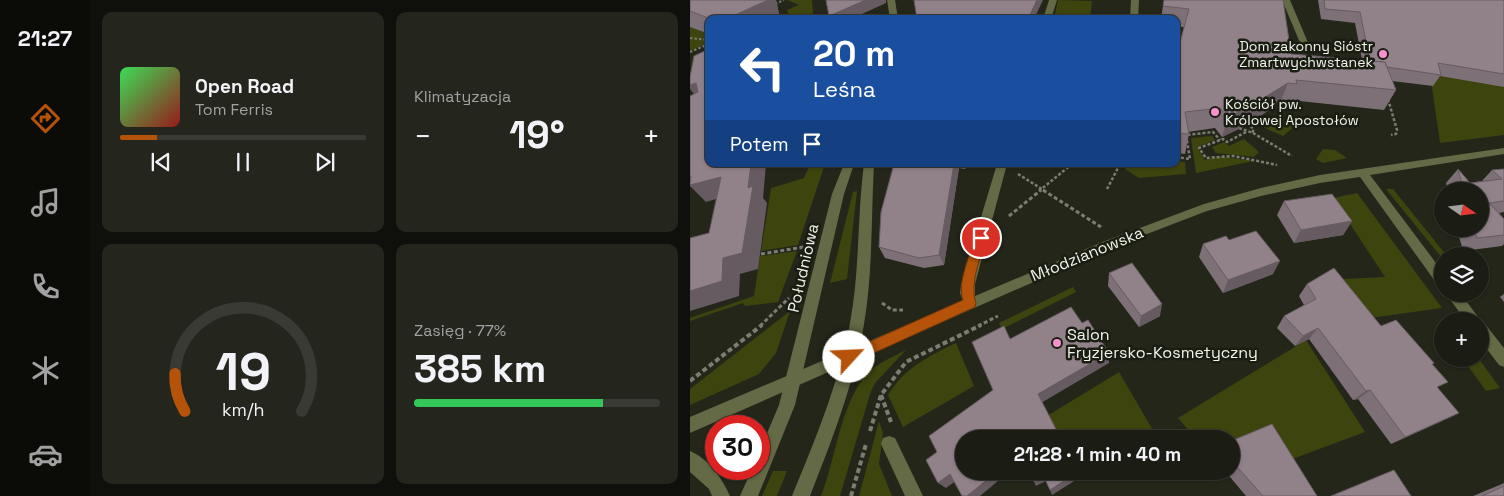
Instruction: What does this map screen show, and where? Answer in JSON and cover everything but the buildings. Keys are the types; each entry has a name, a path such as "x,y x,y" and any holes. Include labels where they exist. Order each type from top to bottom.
{"street":[{"path":"891,0 893,15"},
{"path":"1048,15 1053,0"},
{"path":"1134,0 1134,15"},
{"path":"1286,0 1305,45"},
{"name":"Młodzianowska","path":"690,425 1109,244 1204,208 1261,192 1362,172 1504,151"},
{"name":"Południowa","path":"749,496 788,405 838,194 848,167"},
{"path":"801,496 849,357 857,323 863,272 869,167"},
{"path":"970,303 967,293 968,284 981,238 1007,167"},
{"path":"1362,172 1434,269"},
{"path":"1459,302 1467,312"},
{"path":"1489,341 1504,360"},
{"path":"889,444 914,496"},
{"path":"690,460 715,483 721,496"}],"path":[{"path":"767,8 784,0"},
{"path":"690,38 705,40"},
{"path":"690,52 705,46"},
{"path":"1388,98 1397,130 1396,134 1391,135"},
{"path":"1245,124 1253,128 1253,133"},
{"path":"1239,128 1253,133 1292,156"},
{"path":"1180,158 1190,159 1186,135 1213,132 1220,140"},
{"path":"1246,132 1227,142 1223,139 1200,148 1206,158 1217,155 1256,159 1277,165"},
{"path":"1009,167 1104,229"},
{"path":"981,238 1068,167"},
{"path":"1107,189 1118,167"},
{"path":"761,254 804,247"},
{"path":"690,381 788,302"},
{"path":"851,496 881,395 906,362 1006,312"},
{"path":"881,395 894,428 889,444"}],"green space":[{"path":"787,0 812,0 813,13 809,15 786,15 787,10 799,5"},
{"path":"1058,0 1092,1 1090,15 1055,15"},
{"path":"690,27 705,33 705,45 690,51"},
{"path":"1504,53 1504,135 1440,143 1430,74"},
{"path":"1270,119 1295,126 1283,136 1263,127"},
{"path":"1212,136 1215,140 1197,147 1205,160 1218,156 1254,161 1196,173 1191,138"},
{"path":"1244,139 1259,152 1254,157 1216,153 1212,147 1224,142 1229,146"},
{"path":"1323,149 1335,150 1347,158 1323,163 1316,159"},
{"path":"1180,161 1185,162 1186,174 1139,178 1125,169 1126,167 1180,167"},
{"path":"809,167 824,167 798,245 761,251 771,188 804,178"},
{"path":"1386,189 1393,189 1440,247 1434,248"},
{"path":"857,191 847,279 830,283 853,192"},
{"path":"1357,193 1434,297 1434,302 1438,302 1442,308 1356,320 1325,280 1385,277 1333,198"},
{"path":"797,251 778,302 745,306 743,303 690,321 690,318 754,296 760,256"},
{"path":"1073,287 1076,292 1002,329 999,323"},
{"path":"790,311 776,353 759,374 690,405 690,389"},
{"path":"1306,340 1365,432 1279,464 1240,450 1240,430 1188,430 1178,418"},
{"path":"956,343 974,386 903,427 888,395 910,370 927,358"},
{"path":"906,350 875,383 870,394 840,496 821,496 845,416 858,386 875,367"},
{"path":"1469,367 1485,367 1500,388 1486,391"},
{"path":"1119,372 1153,430 1054,430 1047,416"},
{"path":"879,421 883,433 879,464 892,496 859,496"},
{"path":"773,471 787,471 777,496 762,496 770,480"}],"place":[{"name":"Dom zakonny Sióstr Zmartwychwstanek","path":"1383,54"},
{"name":"Kościół pw. Królowej Apostołów","path":"1215,112"},
{"name":"Salon Fryzjersko-Kosmetyczny","path":"1057,343"}],"route":[{"path":"849,357 970,303 967,293 968,284 981,238"}]}
